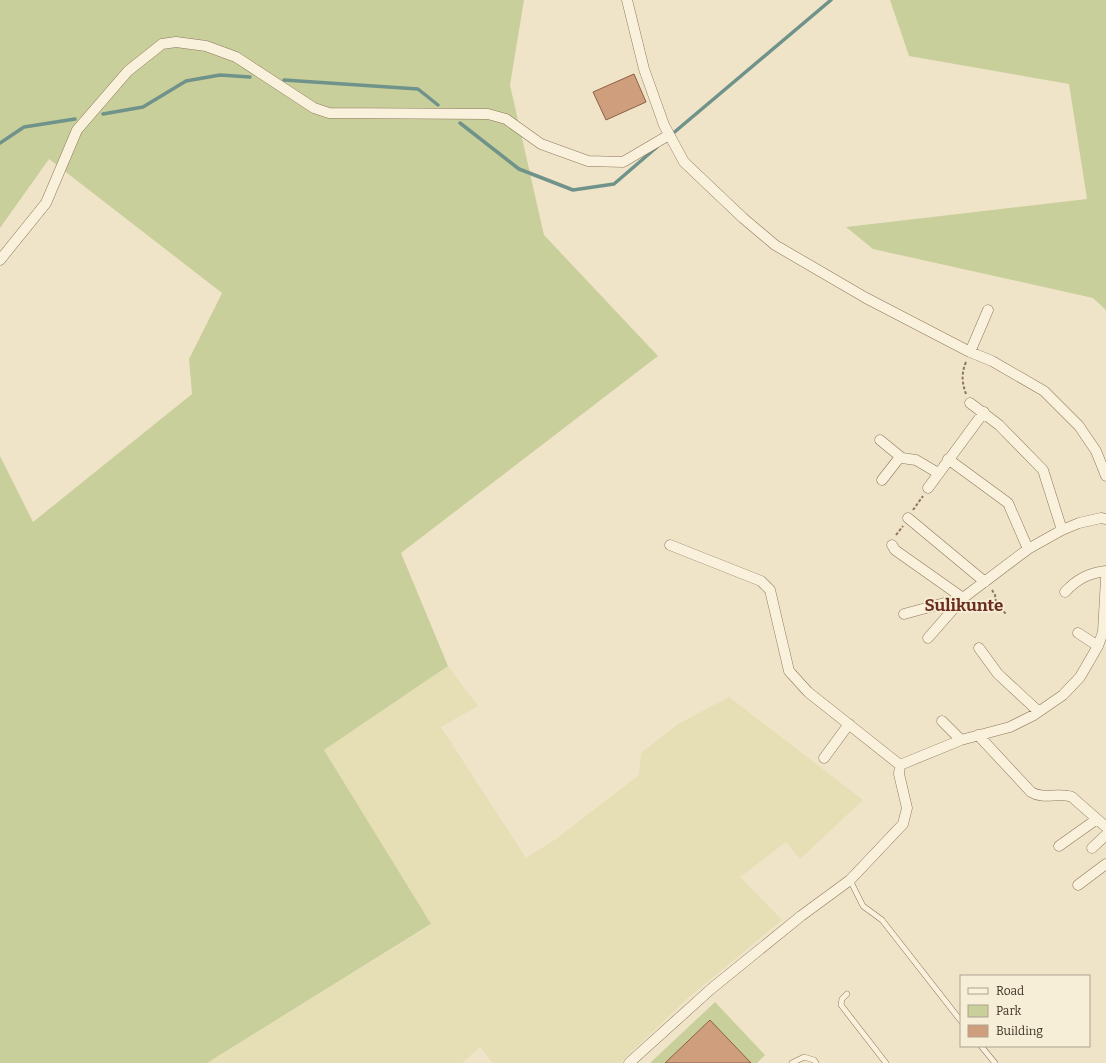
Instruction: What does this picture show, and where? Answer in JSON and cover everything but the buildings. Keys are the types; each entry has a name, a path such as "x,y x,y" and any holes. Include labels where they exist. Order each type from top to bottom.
{"street":[{"path":"627,0 644,69 670,139 684,162 743,218 775,245 866,298 970,352 998,364 1050,396 1079,426 1095,448 1106,476"},
{"path":"0,260 46,203 77,130 128,71 162,44 176,42 206,46 236,58 314,108 329,113 488,114 506,119 541,144 588,161 623,162 670,139"},
{"path":"970,352 988,310"},
{"path":"970,403 1000,425 1043,470 1062,530"},
{"path":"928,488 984,412"},
{"path":"880,440 905,460 916,460 938,473"},
{"path":"882,480 900,457"},
{"path":"948,459 1008,503 1028,549"},
{"path":"908,518 985,582"},
{"path":"928,638 963,598 1028,549 1062,530 1079,523 1101,518 1106,519"},
{"path":"670,545 761,581 770,590 789,671 808,692 900,765"},
{"path":"892,545 895,550 963,598"},
{"path":"1065,592 1083,577 1094,572 1106,571"},
{"path":"900,765 961,740 1010,727 1062,695 1080,677 1098,646 1103,632 1106,578"},
{"path":"904,614 963,598"},
{"path":"1078,633 1098,646"},
{"path":"978,648 998,674 1038,711"},
{"path":"942,721 961,740"},
{"path":"824,758 849,724"},
{"path":"978,735 1031,792 1041,796 1064,795 1072,797 1106,826"},
{"path":"629,1063 711,989 801,916 850,880 903,824 907,808 899,774 900,765"},
{"path":"1059,846 1097,819"},
{"path":"1092,848 1106,835"},
{"path":"1078,885 1106,864"}],"lane":[{"path":"850,880 862,906 882,920 960,1020"},
{"path":"847,994 842,999 841,1005 886,1063"},
{"path":"982,1047 995,1063"},
{"path":"792,1063 804,1057 814,1060 816,1063"}],"path":[{"path":"970,352 962,370 962,384 970,403"},
{"path":"892,545 894,539 928,488"},
{"path":"985,582 995,595 996,602 1006,614"}],"shaded area":[{"path":"448,666 478,706 441,727 526,858 556,839 639,775 641,753 678,724 729,697 863,800 800,859 786,842 740,877 782,920 688,998 620,1063 493,1063 480,1047 462,1063 207,1063 431,925 324,750"}],"green space":[{"path":"0,0 524,0 510,85 544,235 658,356 401,553 448,666 324,750 431,924 207,1063 0,1063 0,456 33,522 192,394 189,359 222,293 49,159 0,228"},
{"path":"890,0 1106,0 1106,310 1093,298 873,249 846,227 1087,199 1069,84 909,56"},
{"path":"715,1002 765,1055 757,1063 650,1063"}],"waterway":[{"path":"671,135 831,0"},
{"path":"103,114 143,107 186,81 220,75 250,77"},
{"path":"284,80 418,89 438,105"},
{"path":"0,143 24,127 75,119"},
{"path":"460,123 519,169 573,190 614,184 657,147"}],"district":[{"name":"Sulikunte","path":"964,605"}]}
